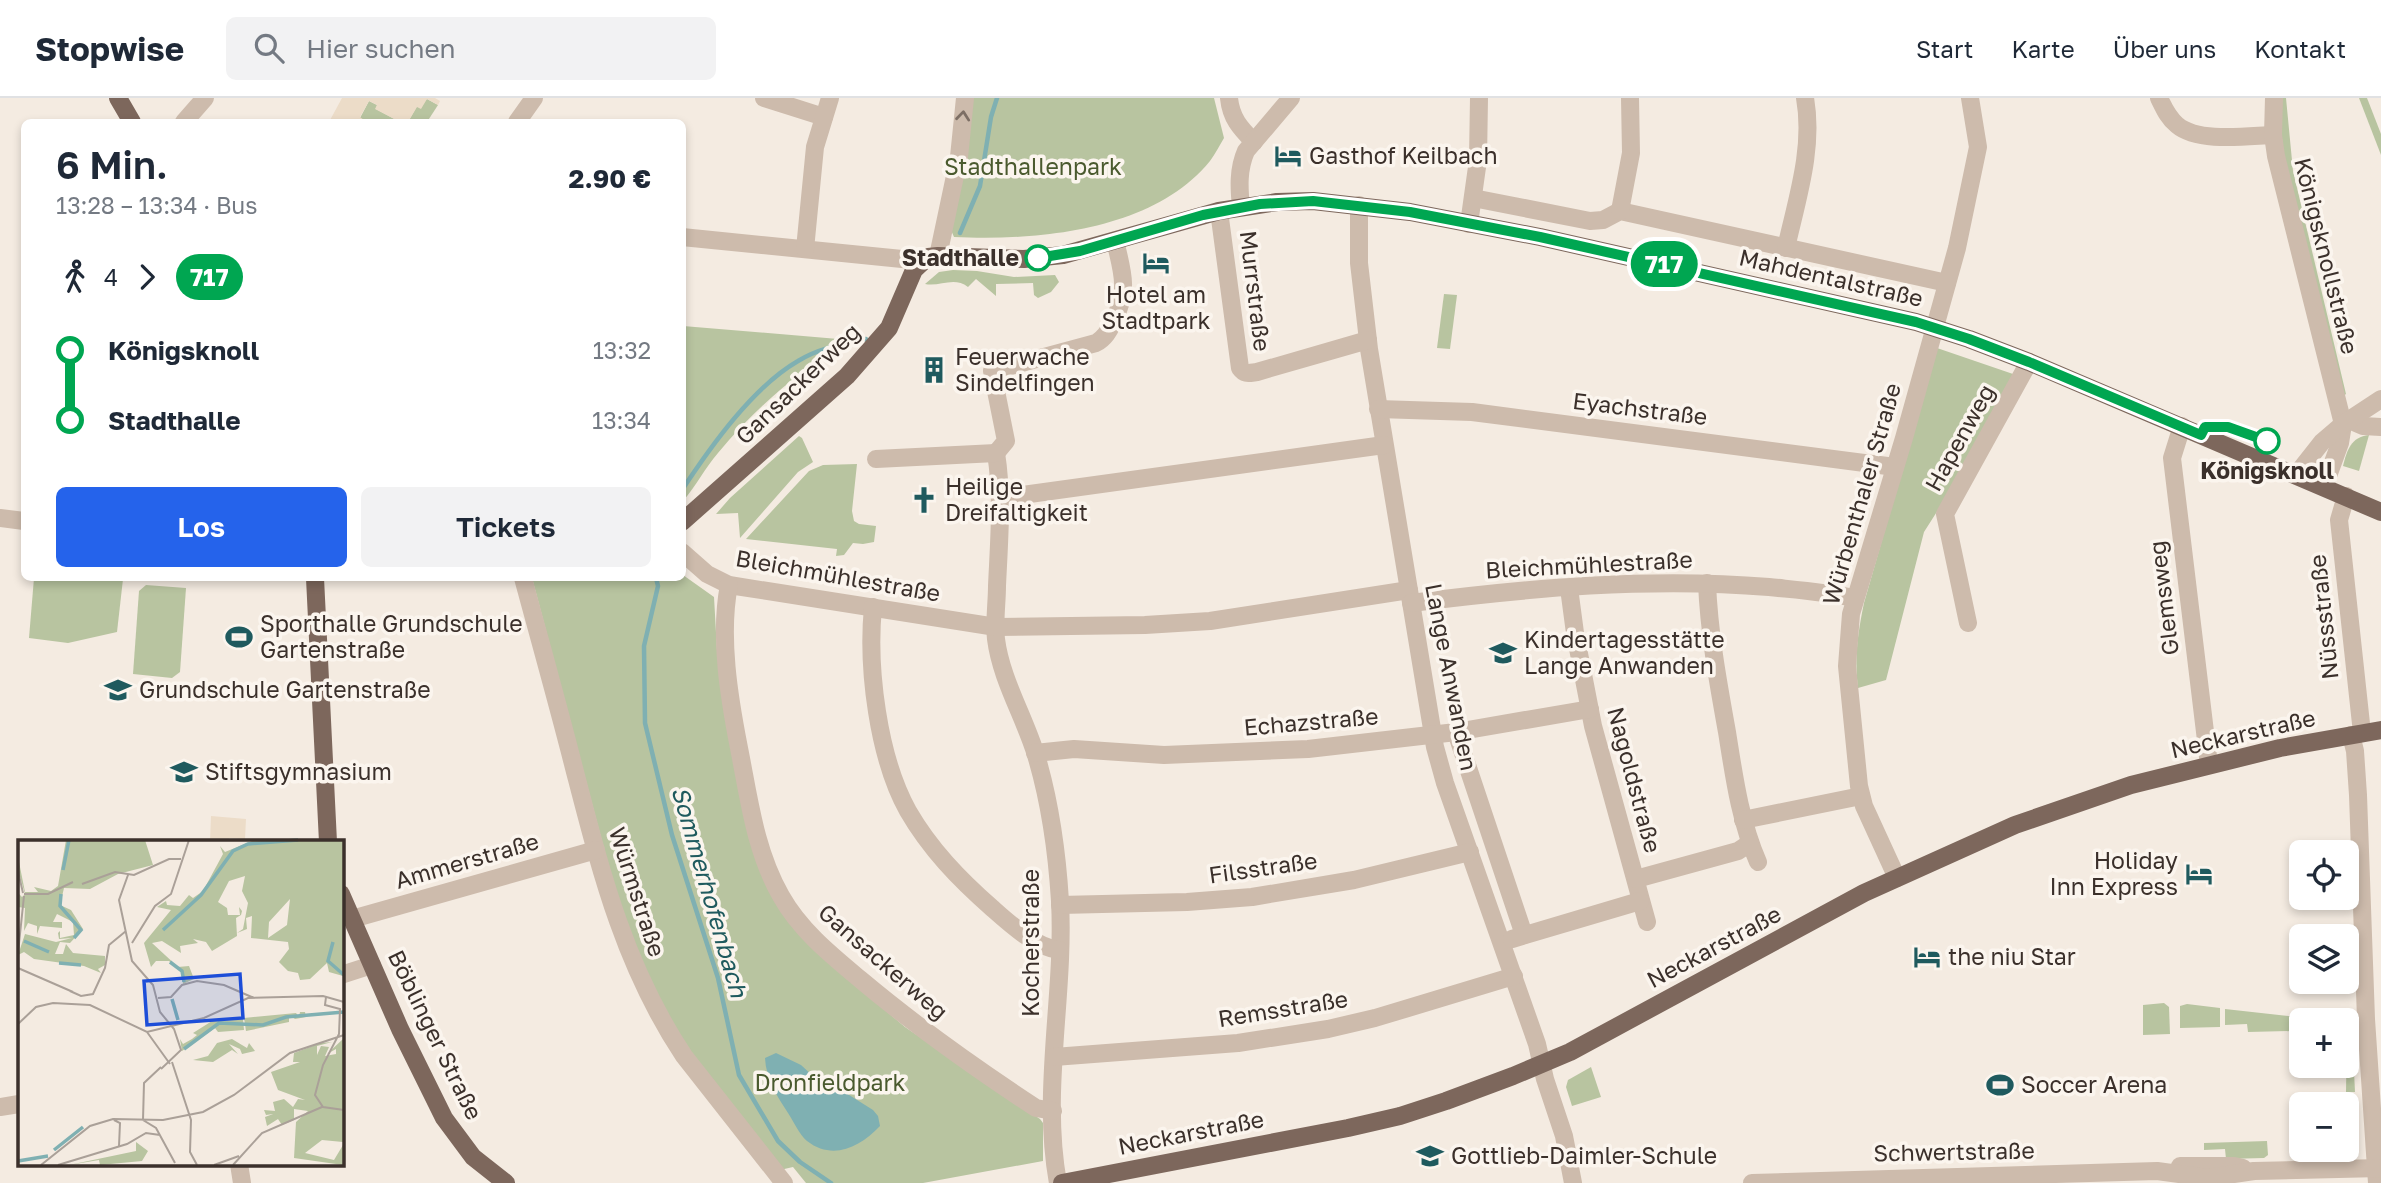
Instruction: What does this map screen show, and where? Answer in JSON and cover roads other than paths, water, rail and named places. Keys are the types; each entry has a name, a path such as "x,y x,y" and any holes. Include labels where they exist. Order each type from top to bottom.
{"main road":[{"path":"118,98 130,119"},
{"name":"Mahdentalstraße","path":"930,258 1038,258 1071,253 1219,211 1297,201 1359,205 1469,224 1686,269 1934,327 2029,362 2381,512"},
{"name":"Gansackerweg","path":"686,519 863,359 888,328 911,277 930,258"},
{"path":"315,581 328,840"},
{"name":"Neckarstraße","path":"1060,1183 1400,1116 1513,1076 1591,1041 1897,878 2015,825 2131,785 2280,748 2381,730"},
{"name":"Böblinger Straße","path":"343,899 400,1030 444,1118 473,1157 506,1183"}],"street":[{"path":"187,119 205,98"},
{"path":"519,119 534,98"},
{"path":"764,98 824,117"},
{"path":"805,249 815,147 830,98"},
{"path":"686,237 930,258 959,157 965,98"},
{"path":"1229,98 1232,116 1237,125 1254,142"},
{"path":"1241,207 1239,190 1242,160 1291,98"},
{"path":"1469,224 1478,150 1479,98"},
{"path":"1620,211 1631,153 1630,98"},
{"path":"1786,248 1808,140 1805,98"},
{"name":"Würbenthaler Straße","path":"1897,878 1861,796 1847,666 1848,631 1854,598 1948,284 1978,147 1970,98"},
{"path":"2159,98 2175,124 2198,135 2273,135"},
{"name":"Königsknollstraße","path":"2274,98 2273,135 2276,156 2346,422"},
{"name":"Mahdentalstraße","path":"1473,198 1590,221 1603,219 1620,211 1948,284"},
{"name":"Lange Anwanden","path":"1359,205 1359,263 1368,340 1433,734 1445,783 1514,976 1542,1064 1564,1136 1573,1183"},
{"name":"Murrstraße","path":"1219,211 1240,368 1243,372 1257,372 1368,340"},
{"path":"876,460 996,453 1006,442 992,371 1096,342 1105,336 1124,294 1123,275 1115,242"},
{"name":"Hapenweg","path":"1968,623 1945,514 2029,362"},
{"path":"2295,475 2322,442 2346,422 2379,403"},
{"name":"Eyachstraße","path":"1378,409 1472,412 1895,467"},
{"path":"2346,422 2381,427"},
{"path":"2325,487 2346,422"},
{"name":"Glemsweg","path":"2182,426 2172,458 2209,765"},
{"path":"1001,498 1384,445"},
{"path":"996,453 1001,498 996,627"},
{"name":"Nüssstraße","path":"2346,496 2339,520 2357,734 2355,751 2366,1019 2378,1173"},
{"path":"0,518 21,521"},
{"name":"Bleichmühlestraße","path":"686,556 707,574 729,585 996,627 1210,621 1410,597 1650,582 1707,583 1828,593 1854,598"},
{"name":"Würmstraße","path":"524,581 596,850 633,966 669,1034 684,1056 784,1183"},
{"path":"1707,583 1717,676 1743,820 1758,862"},
{"name":"Gansackerweg","path":"729,585 726,600 726,651 733,719 761,849 781,896 816,941 913,1023 1036,1108 1053,1111"},
{"name":"Nagoldstraße","path":"1569,588 1590,709 1647,922"},
{"path":"873,607 872,658 879,724 907,809 937,853 964,883 997,913 1042,946 1059,950"},
{"name":"Kocherstraße","path":"996,627 1003,667 1035,753 1051,816 1060,905 1053,1111 1055,1158 1060,1183"},
{"name":"Echazstraße","path":"1035,753 1074,749 1164,755 1308,749 1456,732 1590,709"},
{"name":"Lange Anwanden","path":"1456,732 1524,935"},
{"path":"1743,820 1861,796"},
{"path":"1636,879 1733,852 1750,843"},
{"name":"Ammerstraße","path":"352,919 596,850"},
{"name":"Filsstraße","path":"1060,905 1187,902 1252,897 1354,880 1470,852"},
{"path":"1502,942 1640,901"},
{"path":"343,974 372,965"},
{"name":"Remsstraße","path":"1054,1057 1226,1044 1315,1031 1375,1018 1514,976"},
{"path":"0,1107 18,1104"},
{"name":"Schwertstraße","path":"1752,1183 2157,1171 2165,1166 2219,1165 2254,1171 2378,1173"}],"water":[{"path":"776,1053 801,1065 814,1077 830,1083 873,1110 878,1116 880,1126 864,1140 846,1149 827,1150 807,1141 770,1080 765,1058"}],"waterway":[{"name":"Sommerhofenbach","path":"960,233 980,186 991,117 997,98"},
{"name":"Sommerhofenbach","path":"686,484 734,419 781,372 814,353 866,339"},
{"name":"Sommerhofenbach","path":"657,581 658,586 644,646 645,723 672,835 718,978 739,1075 778,1141 800,1162 831,1183"}],"place":[{"name":"Gasthof Keilbach","path":"1288,156"},
{"name":"Stadthalle","path":"1038,258"},
{"name":"Hotel am Stadtpark","path":"1156,263"},
{"name":"Feuerwache Sindelfingen","path":"934,370"},
{"name":"Königsknoll","path":"2267,441"},
{"name":"Heilige Dreifaltigkeit","path":"924,500"},
{"name":"Sporthalle Grundschule Gartenstraße","path":"239,637"},
{"name":"Kindertagesstätte Lange Anwanden","path":"1503,653"},
{"name":"Grundschule Gartenstraße","path":"118,690"},
{"name":"Stiftsgymnasium","path":"184,772"},
{"name":"Holiday Inn Express","path":"2199,874"},
{"name":"the niu Star","path":"1927,957"},
{"name":"Soccer Arena","path":"2000,1085"},
{"name":"Gottlieb-Daimler-Schule","path":"1430,1156"}],"park label":[{"name":"Stadthallenpark","path":"1033,167"},
{"name":"Dronfieldpark","path":"830,1083"}]}
